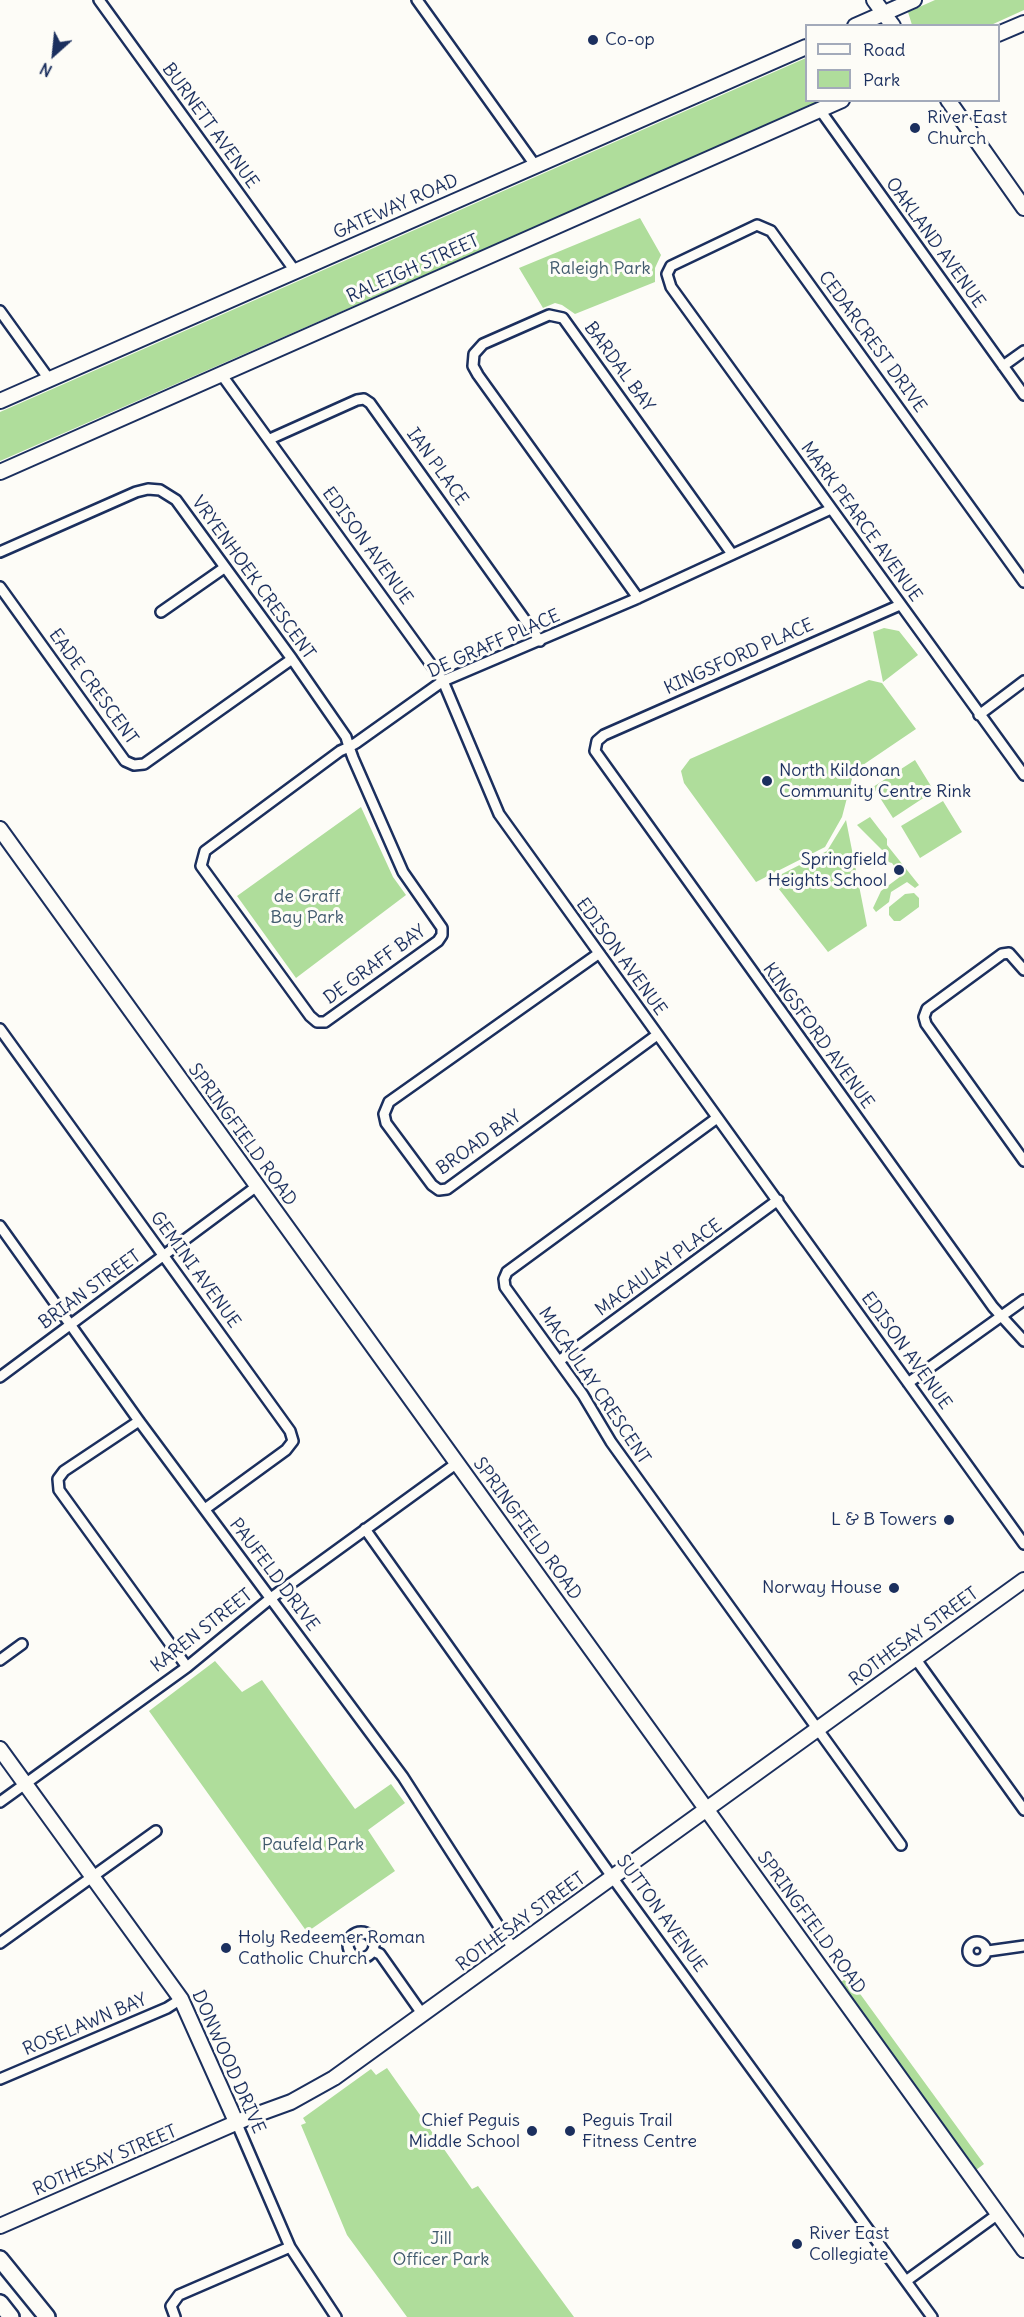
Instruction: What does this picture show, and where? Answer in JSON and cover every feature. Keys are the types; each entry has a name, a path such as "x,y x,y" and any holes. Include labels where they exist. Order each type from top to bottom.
{"main road":[{"path":"0,2259 47,2317"},
{"path":"0,2303 11,2317"}],"street":[{"name":"BURNETT AVENUE","path":"99,0 295,271"},
{"path":"417,0 535,165"},
{"path":"874,0 892,24"},
{"path":"859,24 914,0"},
{"path":"1000,34 1024,23"},
{"name":"GATEWAY ROAD","path":"0,401 805,48"},
{"name":"RALEIGH STREET","path":"0,472 838,102"},
{"path":"949,102 1024,208"},
{"name":"OAKLAND AVENUE","path":"820,110 1024,395"},
{"name":"CEDARCREST DRIVE","path":"671,287 667,274 678,260 757,225 771,231 1024,582"},
{"name":"MARK PEARCE AVENUE","path":"671,287 1024,775"},
{"path":"0,311 49,380"},
{"name":"BARDAL BAY","path":"638,598 478,375 473,366 474,354 483,344 549,315 563,318 732,554"},
{"path":"1003,366 1024,351"},
{"name":"EDISON AVENUE","path":"221,374 442,681 499,814 1024,1544"},
{"name":"IAN PLACE","path":"270,439 357,400 364,399 370,403 540,641"},
{"name":"VRYENHOEK CRESCENT","path":"0,552 148,489 170,494 292,659 346,737 349,747"},
{"name":"DE GRAFF PLACE","path":"201,859 205,851 442,681 638,598 831,509"},
{"path":"162,612 224,568"},
{"name":"EADE CRESCENT","path":"0,586 125,761 134,765 144,764 292,659"},
{"name":"KINGSFORD PLACE","path":"595,744 604,735 900,605"},
{"path":"979,715 1024,681"},
{"name":"KINGSFORD AVENUE","path":"595,744 597,758 1001,1316 1024,1341"},
{"name":"DE GRAFF BAY","path":"201,859 201,866 310,1016 317,1022 325,1022 438,941 442,935 442,928 404,872 349,747"},
{"name":"SPRINGFIELD ROAD","path":"0,829 1024,2250"},
{"path":"1024,970 1009,952 1002,954 927,1009 924,1017 926,1024 1024,1161"},
{"name":"BROAD BAY","path":"598,954 389,1102 384,1114 386,1122 432,1185 439,1190 447,1189 657,1035"},
{"name":"GEMINI AVENUE","path":"0,1029 290,1431 293,1441 286,1450 205,1509"},
{"name":"MACAULAY CRESCENT","path":"717,1118 507,1272 504,1279 505,1287 559,1361 611,1442 901,1845"},
{"name":"BRIAN STREET","path":"0,1377 257,1186"},
{"name":"MACAULAY PLACE","path":"559,1361 778,1200"},
{"name":"PAUFELD DRIVE","path":"0,1226 139,1421 433,1820 514,1950"},
{"path":"908,1383 1024,1300"},
{"path":"139,1421 64,1471 58,1479 59,1490 187,1667"},
{"name":"KAREN STREET","path":"25,1783 187,1667 271,1598 457,1463"},
{"name":"SUTTON AVENUE","path":"365,1529 932,2317"},
{"name":"ROTHESAY STREET","path":"0,2226 291,2102 327,2083 1024,1580"},
{"path":"0,1660 22,1644"},
{"path":"915,1658 1024,1810"},
{"name":"DONWOOD DRIVE","path":"0,1749 181,1999 290,2247 336,2317"},
{"path":"0,1802 25,1783"},
{"path":"0,1943 156,1831"},
{"path":"988,1951 1024,1946"},
{"path":"373,1951 380,1954 423,2015"},
{"name":"ROSELAWN BAY","path":"0,2079 181,1999"},
{"path":"906,2281 998,2214"},
{"path":"175,2317 171,2306 179,2295 290,2247"}],"green space":[{"path":"935,0 1024,0 1024,10 993,24 912,24 908,12"},
{"path":"805,58 805,102 820,102 0,461 0,412"},
{"name":"Raleigh Park","path":"640,218 661,255 655,268 655,282 575,314 555,303 543,308 519,268"},
{"path":"884,628 899,631 918,655 883,682 873,632"},
{"name":"North Kildonan Community Centre Rink","path":"869,680 882,683 916,729 854,771 842,817 825,847 756,882 684,783 681,771 690,759"},
{"path":"915,760 934,791 893,818 873,787"},
{"path":"943,801 962,832 920,858 901,826"},
{"name":"de Graff Bay Park","path":"361,807 393,877 406,895 296,978 237,896"},
{"path":"870,817 887,839 887,845 919,885 915,888 907,882 891,892 889,902 876,912 873,908 881,891 901,876 892,863 888,862 886,854 857,825"},
{"path":"846,820 867,926 828,952 775,884 778,876 827,851"},
{"path":"914,893 919,898 919,907 900,921 894,921 889,915 889,907 905,894"},
{"name":"Paufeld Park","path":"215,1661 242,1692 262,1680 355,1809 391,1784 405,1803 368,1830 395,1871 307,1932 149,1711"},
{"path":"844,1980 858,1991 984,2164 976,2170 841,1982"},
{"name":"Jill Officer Park","path":"387,2068 472,2189 478,2186 574,2317 407,2317 347,2235 301,2125 306,2123 303,2118 371,2069 376,2075"}],"place":[{"name":"Co-op","path":"593,40"},
{"name":"River East Church","path":"915,128"},
{"name":"North Kildonan Community Centre Rink","path":"767,781"},
{"name":"Springfield Heights School","path":"899,870"},
{"name":"L & B Towers","path":"949,1520"},
{"name":"Norway House","path":"894,1588"},
{"name":"Holy Redeemer Roman Catholic Church","path":"226,1948"},
{"name":"Chief Peguis Middle School","path":"532,2131"},
{"name":"Peguis Trail Fitness Centre","path":"570,2131"},
{"name":"River East Collegiate","path":"797,2244"}]}
